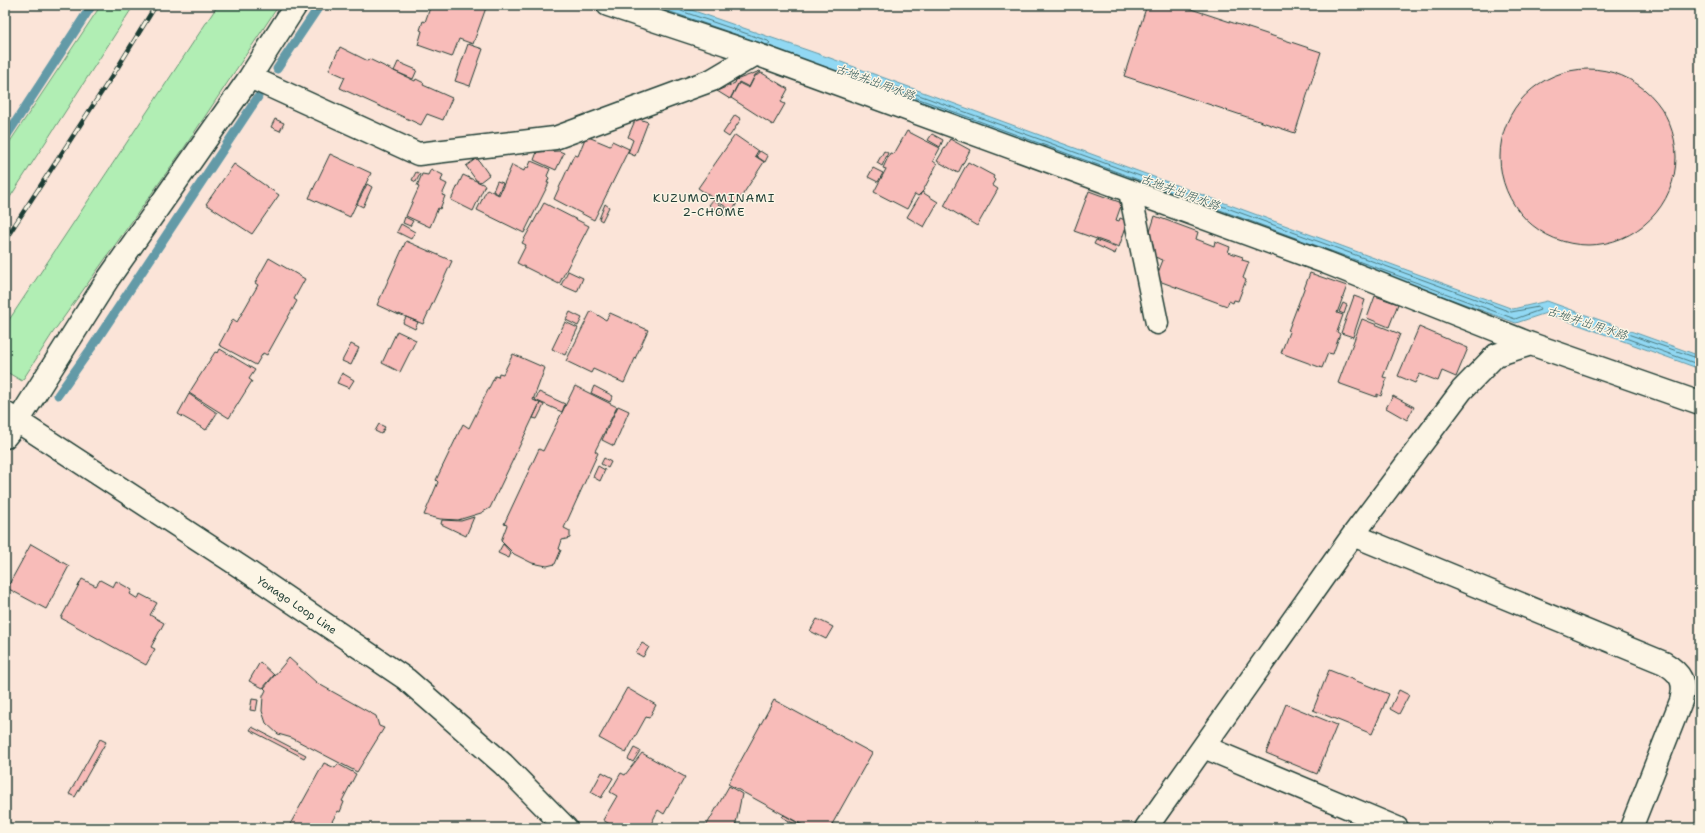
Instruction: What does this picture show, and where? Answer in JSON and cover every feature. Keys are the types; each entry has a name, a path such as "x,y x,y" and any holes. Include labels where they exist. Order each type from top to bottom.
{"street":[{"path":"9,424 108,279 250,77 296,5"},
{"path":"608,5 756,54 1327,264 1531,344 1700,403"},
{"path":"250,77 418,154 555,138 712,80 756,54"},
{"path":"1130,192 1157,323"},
{"path":"1146,828 1353,535 1462,390 1496,355 1531,344"},
{"name":"Yonago Loop Line","path":"9,424 247,571 406,679 503,764 566,828"},
{"path":"1353,535 1664,663 1676,670 1683,685 1681,701 1631,828"},
{"path":"1204,747 1393,827"}],"green space":[{"path":"101,5 134,5 5,205 5,149"},
{"path":"218,5 279,5 184,148 54,331 22,381 5,371 5,326"}],"water":[{"name":"古地井出用水路","path":"638,5 677,5 830,58 1513,309 1547,301 1700,356 1700,369 1546,313 1516,323 1201,207"}],"building":[{"path":"431,5 487,5 473,44 459,39 452,57 418,45 422,31 420,30 423,21 425,22"},
{"path":"1147,5 1179,5 1321,52 1295,133 1124,76"},
{"path":"468,44 483,49 470,86 455,81"},
{"path":"340,47 415,81 416,79 424,83 423,85 452,98 443,120 427,114 421,125 340,88 345,77 329,70"},
{"path":"398,62 417,70 413,79 394,71"},
{"path":"1588,69 1605,71 1622,76 1644,89 1656,101 1669,123 1674,140 1676,157 1674,174 1669,191 1656,213 1644,225 1622,238 1605,243 1588,245 1571,243 1554,238 1532,225 1520,213 1507,191 1502,174 1500,157 1502,140 1507,123 1520,101 1532,89 1554,76 1571,71"},
{"path":"760,71 761,72 755,75 749,87 739,82 730,99 717,91 735,83 736,80"},
{"path":"762,73 788,89 781,102 785,104 773,125 731,98 739,83 749,88 755,76"},
{"path":"735,115 741,119 729,137 723,133"},
{"path":"636,118 648,122 635,156 628,153 633,140 628,137"},
{"path":"275,119 284,123 280,131 271,127"},
{"path":"907,131 940,148 933,161 937,164 923,191 918,196 915,194 907,209 874,192 886,169 883,168 890,153 894,154"},
{"path":"932,134 943,140 940,147 928,140"},
{"path":"735,135 758,151 755,156 764,162 732,211 698,188"},
{"path":"586,136 610,146 612,141 629,149 594,220 554,199 574,155 578,156"},
{"path":"950,139 970,150 958,173 937,161"},
{"path":"559,151 564,153 556,170 534,160 537,152"},
{"path":"760,151 768,156 765,162 756,156"},
{"path":"884,151 888,153 882,166 877,163"},
{"path":"330,154 371,173 350,217 309,198"},
{"path":"477,158 489,175 480,182 476,180 466,166"},
{"path":"531,161 550,169 547,176 549,178 547,183 549,183 524,233 477,210 487,189 499,195 512,165 524,171 525,167 528,168"},
{"path":"968,162 994,176 993,178 995,180 992,185 998,189 977,226 944,206"},
{"path":"234,164 279,195 252,234 206,204"},
{"path":"873,168 883,173 878,182 868,177"},
{"path":"431,169 443,175 441,181 447,184 442,195 445,196 440,209 438,208 430,227 406,216 419,187 417,186 422,174 428,175"},
{"path":"416,172 420,174 416,182 412,180"},
{"path":"463,175 485,185 473,211 451,200"},
{"path":"497,181 503,183 498,194 493,191"},
{"path":"367,184 372,187 363,207 357,204"},
{"path":"1089,191 1122,203 1116,220 1119,221 1120,218 1127,221 1127,224 1119,247 1074,231"},
{"path":"922,192 938,202 924,227 907,217"},
{"path":"713,200 729,211 726,216 709,205"},
{"path":"544,203 589,226 559,284 517,263 526,245 522,243"},
{"path":"605,204 609,207 602,221 599,219"},
{"path":"1155,216 1198,232 1196,239 1214,246 1215,241 1230,247 1228,252 1243,257 1242,260 1249,262 1243,278 1246,280 1238,301 1234,300 1233,303 1229,301 1227,306 1159,281 1160,279 1156,278 1163,260 1152,256 1154,249 1149,247 1152,240 1148,238"},
{"path":"405,217 413,221 410,226 403,223"},
{"path":"401,224 415,232 411,239 397,232"},
{"path":"1096,240 1117,248 1115,254 1094,244"},
{"path":"406,241 452,261 423,324 377,305"},
{"path":"269,258 305,279 294,299 297,301 267,355 263,353 256,365 219,345 233,319 237,322 258,285 255,283"},
{"path":"568,271 583,278 577,292 561,285"},
{"path":"1310,273 1347,286 1337,313 1343,315 1337,332 1340,334 1333,354 1328,353 1322,368 1281,353"},
{"path":"1354,296 1365,300 1353,337 1341,333"},
{"path":"1375,296 1398,304 1389,327 1367,318"},
{"path":"1343,303 1347,305 1344,314 1339,312"},
{"path":"591,311 606,320 610,313 648,330 624,383 593,369 591,373 566,361"},
{"path":"570,312 582,318 578,326 566,320"},
{"path":"406,317 418,322 415,329 403,323"},
{"path":"1362,319 1400,334 1383,377 1387,378 1381,396 1377,394 1377,397 1338,383"},
{"path":"565,322 578,328 565,355 552,349"},
{"path":"1419,327 1468,348 1456,377 1442,371 1438,381 1420,374 1415,383 1398,376"},
{"path":"397,331 416,340 400,372 382,363"},
{"path":"351,344 359,348 351,365 342,361"},
{"path":"220,349 255,370 249,379 252,381 229,418 189,393 215,352 218,353"},
{"path":"513,354 545,368 533,400 540,403 490,508 481,513 458,520 440,519 424,515 438,482 436,480 463,424 469,428 495,376 498,377 499,373 503,374"},
{"path":"342,373 354,380 349,388 337,383"},
{"path":"575,386 617,407 595,451 598,453 564,528 570,531 570,538 562,540 559,549 561,550 555,564 547,566 532,563 514,554 501,541 507,525 504,524 539,449 543,451"},
{"path":"594,386 613,396 610,402 591,393"},
{"path":"539,392 565,404 562,412 535,400"},
{"path":"189,394 217,413 206,430 178,414"},
{"path":"1393,396 1414,407 1407,420 1386,408"},
{"path":"540,403 544,405 537,419 533,418"},
{"path":"618,406 629,411 614,446 602,440"},
{"path":"379,424 385,427 381,434 375,431"},
{"path":"604,458 611,462 608,468 601,464"},
{"path":"598,466 605,470 600,481 593,477"},
{"path":"474,517 466,536 441,524 442,520 461,521"},
{"path":"31,544 69,566 46,609 7,588"},
{"path":"503,544 511,553 509,558 498,553"},
{"path":"82,579 96,586 100,580 113,587 116,581 132,590 130,594 138,599 140,594 157,603 150,615 164,623 151,647 155,649 146,665 61,618"},
{"path":"817,619 833,627 826,639 810,631"},
{"path":"642,643 649,647 643,657 636,653"},
{"path":"289,658 317,683 376,716 379,726 384,728 357,772 292,738 278,734 266,723 262,711 263,696 266,690 264,688"},
{"path":"260,662 274,675 263,688 249,681"},
{"path":"1329,670 1389,694 1372,734 1313,710"},
{"path":"627,688 656,705 649,718 646,717 626,753 599,738"},
{"path":"1399,690 1409,695 1399,714 1390,709"},
{"path":"252,699 258,700 256,711 250,710"},
{"path":"774,700 872,753 830,828 808,828 728,784"},
{"path":"1286,704 1337,725 1317,774 1266,753"},
{"path":"252,727 306,755 304,758 250,730"},
{"path":"100,739 106,742 75,797 69,794"},
{"path":"634,748 640,751 633,762 628,759"},
{"path":"642,753 685,777 664,814 658,810 650,826 646,824 644,828 616,828 603,820 617,796 610,792 621,773 625,775"},
{"path":"324,763 335,768 338,764 356,774 342,801 344,802 340,812 338,811 328,828 288,828"},
{"path":"602,772 613,778 601,798 591,792"},
{"path":"729,786 742,794 735,828 705,828"},
{"path":"784,815 806,828 802,828 782,817"}],"waterway":[{"path":"5,138 92,5"},
{"path":"277,69 320,5"},
{"path":"58,395 92,347 258,97"}],"railway":[{"path":"5,240 118,67 156,5"}],"district":[{"name":"KUZUMO-MINAMI 2-CHOME","path":"714,205"}]}
